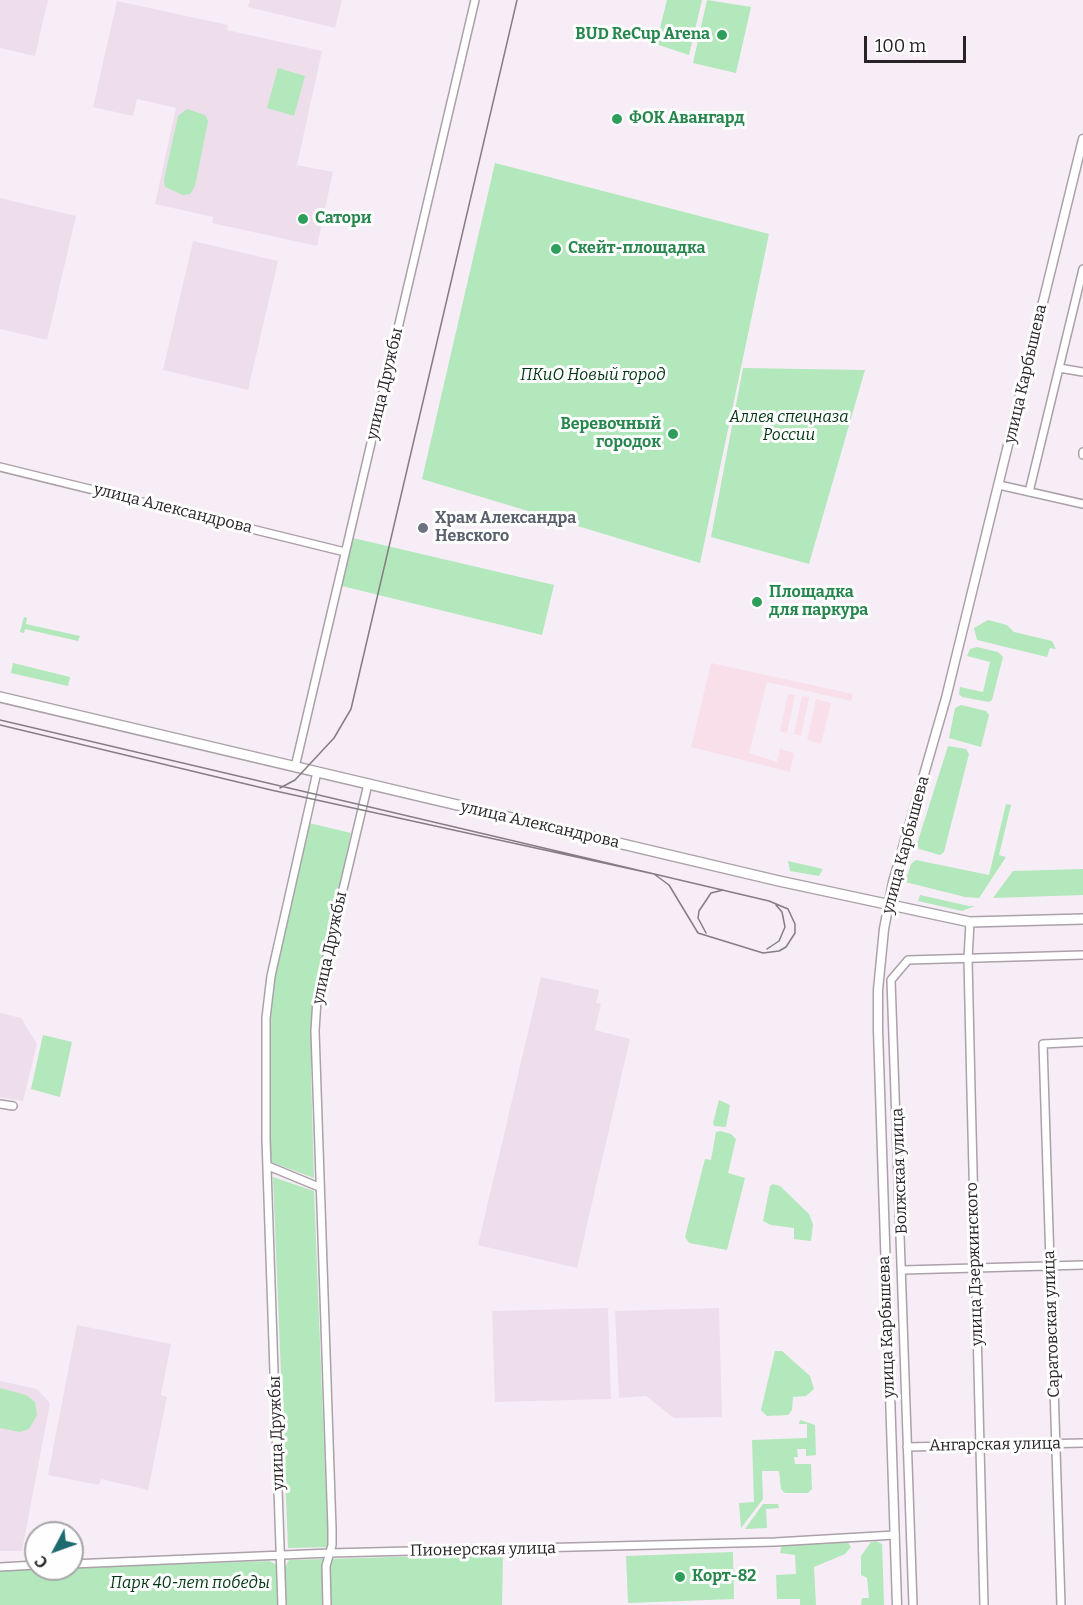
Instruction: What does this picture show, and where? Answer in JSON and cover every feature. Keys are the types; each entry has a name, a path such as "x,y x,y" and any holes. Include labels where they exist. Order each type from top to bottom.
{"main road":[{"name":"улица Александрова","path":"0,697 970,922 1083,920"}],"street":[{"name":"улица Дружбы","path":"295,767 475,0"},
{"name":"улица Карбышева","path":"897,1605 878,990 888,904 938,731 1083,139"},
{"path":"1029,492 1083,269"},
{"path":"1059,368 1083,372"},
{"name":"улица Александрова","path":"0,467 345,552"},
{"path":"999,485 1083,504"},
{"name":"улица Дружбы","path":"282,1605 268,1166 266,1018 271,976 317,772"},
{"name":"улица Дружбы","path":"327,1605 326,1566 330,1553 332,1522 315,1083 317,999 368,784"},
{"name":"улица Дзержинского","path":"970,922 968,959 984,1605"},
{"path":"968,959 1083,955"},
{"name":"Волжская улица","path":"913,1605 891,980 908,960 968,959"},
{"name":"Саратовская улица","path":"1061,1605 1043,1044 1083,1042"},
{"path":"0,1104 13,1106"},
{"path":"268,1166 319,1186"},
{"path":"903,1270 1083,1265"},
{"name":"Ангарская улица","path":"907,1447 1083,1443"},
{"name":"Пионерская улица","path":"84,1564 330,1553 671,1545 894,1535"},
{"path":"0,1567 24,1566"}],"shaded area":[{"path":"0,0 48,0 35,56 0,48"},
{"path":"250,0 342,0 335,28 248,7"},
{"path":"117,1 228,25 227,30 322,51 297,165 333,172 317,246 212,223 213,217 155,204 176,108 137,99 133,116 93,107"},
{"path":"0,198 76,216 47,340 0,329"},
{"path":"193,241 278,261 248,390 163,370"},
{"path":"711,663 853,694 851,701 767,682 749,753 777,762 780,749 794,753 790,772 691,747"},
{"path":"788,694 795,695 787,733 780,731"},
{"path":"802,696 809,697 801,736 794,734"},
{"path":"816,699 831,703 821,744 807,740"},
{"path":"541,977 599,990 596,1003 601,1004 595,1030 630,1039 577,1268 478,1245"},
{"path":"0,1013 21,1018 37,1044 23,1101 0,1097"},
{"path":"608,1308 611,1399 495,1402 492,1311"},
{"path":"719,1308 722,1417 674,1418 646,1396 619,1398 615,1311"},
{"path":"77,1325 171,1344 161,1395 167,1397 148,1490 101,1479 99,1485 48,1475"},
{"path":"0,1381 37,1389 50,1403 28,1521 24,1521 22,1551 0,1551"}],"green space":[{"path":"667,0 702,0 689,55 656,44"},
{"name":"BUD ReCup Arena","path":"707,0 751,7 736,73 693,63"},
{"path":"278,68 305,76 294,116 267,108"},
{"path":"187,109 205,115 208,121 195,186 190,194 183,195 165,187 164,180 178,116"},
{"name":"ПКиО Новый город","path":"495,163 769,234 700,563 422,479"},
{"name":"Аллея спецназа России","path":"743,368 865,370 809,564 711,537"},
{"path":"353,538 554,585 542,635 342,586"},
{"path":"24,617 27,618 26,624 80,636 78,641 25,629 24,633 20,632"},
{"path":"988,620 1007,625 1014,632 1052,641 1056,649 1050,648 1047,657 977,640 974,628"},
{"path":"977,647 998,652 1003,657 992,700 989,702 962,697 959,694 960,687 983,692 990,662 967,656 970,649"},
{"path":"13,663 70,677 68,686 11,673"},
{"path":"961,705 986,711 989,715 981,747 949,738 955,708"},
{"path":"948,746 966,749 969,754 944,852 940,855 919,849 917,844"},
{"path":"1006,804 1011,805 999,855 1006,857 979,898 965,897 905,882 911,864 916,860 989,875"},
{"path":"309,823 351,833 314,999 311,1075 314,1178 271,1162 268,1061 269,1018 275,976"},
{"path":"788,861 823,869 819,876 790,871"},
{"path":"1083,869 1083,895 993,898 1013,871"},
{"path":"920,895 975,906 962,911 918,901"},
{"path":"43,1035 72,1042 60,1097 31,1089"},
{"path":"719,1100 730,1105 726,1127 714,1126 713,1123"},
{"path":"716,1132 731,1134 736,1139 728,1173 745,1178 727,1250 689,1243 685,1237 705,1159 711,1160"},
{"path":"273,1177 314,1191 328,1547 288,1548"},
{"path":"773,1184 780,1186 809,1214 813,1224 811,1241 794,1239 794,1228 771,1225 763,1221 770,1186"},
{"path":"775,1351 782,1351 810,1376 814,1389 806,1396 793,1397 792,1410 788,1415 767,1416 761,1410"},
{"path":"0,1388 26,1395 35,1402 37,1415 29,1429 20,1432 0,1428"},
{"path":"800,1420 815,1425 816,1455 806,1456 806,1449 797,1449 798,1457 794,1457 795,1464 811,1464 812,1489 808,1493 785,1493 781,1489 779,1471 762,1471 763,1499 741,1528 739,1503 754,1502 752,1440 807,1438 807,1424 799,1424"},
{"path":"763,1504 778,1504 779,1508 766,1509 767,1528 745,1529"},
{"path":"847,1541 851,1547 845,1554 814,1567 816,1605 800,1605 800,1599 777,1599 776,1575 796,1574 795,1555 780,1553 782,1544"},
{"path":"876,1541 882,1544 884,1605 861,1605 862,1598 869,1598 867,1578 861,1575 861,1556 871,1542"},
{"name":"Корт-82","path":"733,1552 734,1599 628,1603 626,1556"},
{"path":"503,1554 502,1605 286,1605 285,1567 289,1560"},
{"name":"Парк 40-лет победы","path":"269,1561 277,1565 279,1605 0,1605 0,1570 24,1569 24,1581 84,1581 84,1567"}],"tram line":[{"path":"280,788 295,780 334,738 351,709 517,0"},
{"path":"0,720 769,901 788,909 795,924 795,933 786,947 779,951 763,953 698,933 669,885 654,874 271,790 0,725"},
{"path":"706,933 698,918 699,911 711,893 723,890"},
{"path":"767,949 779,941 785,927 782,912 776,905"}],"place":[{"name":"BUD ReCup Arena","path":"722,35"},
{"name":"ФОК Авангард","path":"617,119"},
{"name":"Сатори","path":"303,219"},
{"name":"Скейт-площадка","path":"556,249"},
{"name":"Веревочный городок","path":"673,434"},
{"name":"Храм Александра Невского","path":"423,528"},
{"name":"Площадка для паркура","path":"757,602"},
{"name":"Корт-82","path":"680,1577"}]}
